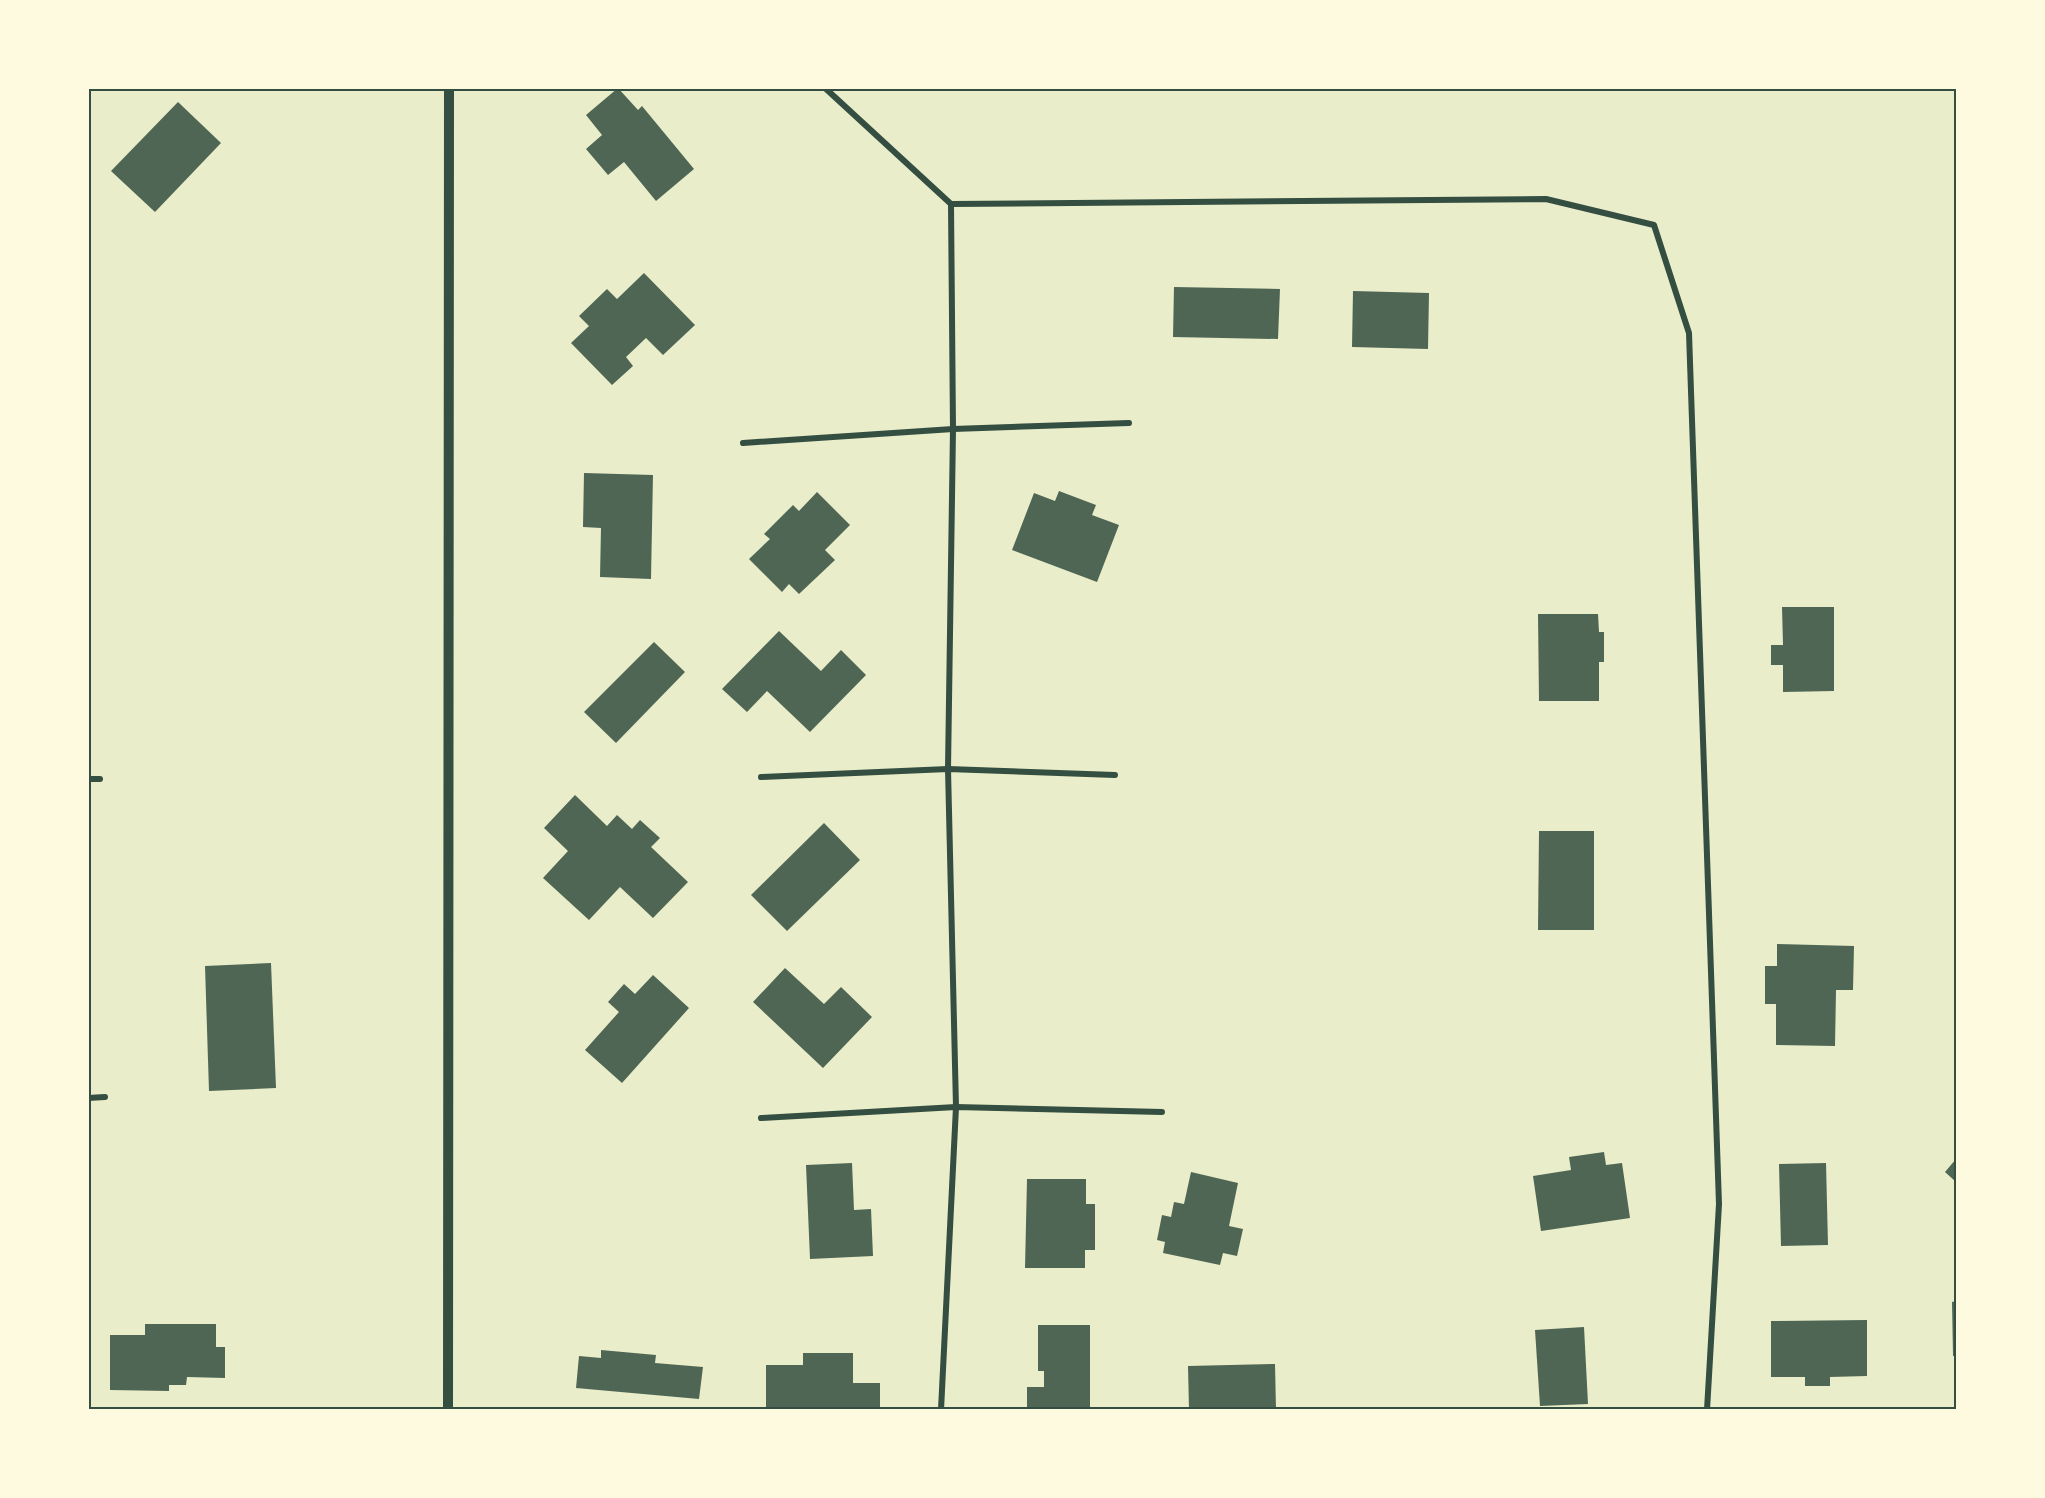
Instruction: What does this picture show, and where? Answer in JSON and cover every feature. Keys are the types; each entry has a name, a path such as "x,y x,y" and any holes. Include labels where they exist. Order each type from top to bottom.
{"street":[{"path":"448,1410 449,88"},
{"path":"825,88 951,204 1546,199 1654,225 1689,333 1719,1204 1707,1410"},
{"path":"941,1410 956,1107 948,769 953,429 951,204"},
{"path":"743,443 953,429 1129,423"},
{"path":"761,777 948,769 1115,775"},
{"path":"88,779 100,779"},
{"path":"88,1098 105,1097"},
{"path":"761,1118 956,1107 1162,1112"}],"building":[{"path":"618,88 638,110 642,106 694,169 656,201 624,162 608,175 586,149 602,135 586,115"},
{"path":"178,102 221,143 155,212 111,171"},
{"path":"644,273 695,325 663,355 646,338 626,357 633,366 612,385 571,343 589,326 579,316 607,289 617,299"},
{"path":"1174,287 1280,289 1278,339 1173,337"},
{"path":"1353,291 1429,293 1428,349 1352,347"},
{"path":"584,473 653,475 651,579 600,577 601,528 583,527"},
{"path":"1059,491 1096,505 1092,515 1119,525 1097,582 1012,550 1034,493 1055,501"},
{"path":"817,492 850,525 825,550 835,560 799,594 789,584 782,592 749,559 770,539 764,534 793,505 799,511"},
{"path":"1782,607 1834,607 1834,691 1783,692 1783,665 1771,665 1771,645 1783,645"},
{"path":"1538,614 1598,614 1599,632 1604,632 1604,662 1599,662 1599,701 1539,701"},
{"path":"779,631 821,671 841,650 866,675 810,732 767,691 747,712 722,689"},
{"path":"654,642 685,672 616,743 584,712"},
{"path":"575,795 607,826 617,815 632,829 640,820 660,838 651,847 688,882 653,918 620,887 589,920 543,878 568,851 544,828"},
{"path":"824,823 860,860 787,931 751,895"},
{"path":"1539,831 1594,831 1594,930 1538,930"},
{"path":"1777,944 1854,946 1853,990 1836,990 1835,1046 1776,1045 1776,1004 1765,1004 1765,966 1777,966"},
{"path":"271,963 276,1088 209,1091 205,966"},
{"path":"785,968 824,1004 841,987 872,1017 823,1068 753,1002"},
{"path":"653,975 689,1008 622,1083 585,1050 619,1012 608,1002 624,984 635,994"},
{"path":"1604,1152 1606,1165 1622,1163 1630,1218 1541,1231 1533,1176 1571,1170 1569,1157"},
{"path":"1956,1159 1956,1182 1945,1172"},
{"path":"852,1163 854,1210 871,1209 873,1256 810,1259 806,1165"},
{"path":"1826,1163 1828,1245 1781,1246 1779,1164"},
{"path":"1191,1172 1238,1183 1229,1226 1243,1229 1237,1256 1223,1253 1220,1265 1163,1253 1165,1242 1157,1240 1162,1215 1171,1217 1174,1202 1184,1204"},
{"path":"1027,1179 1086,1179 1086,1204 1095,1204 1095,1250 1085,1250 1085,1268 1025,1268"},
{"path":"1956,1301 1956,1356 1953,1356 1952,1302"},
{"path":"1867,1320 1867,1376 1830,1377 1830,1386 1805,1386 1805,1377 1771,1377 1771,1321"},
{"path":"145,1324 216,1324 216,1347 225,1347 225,1378 187,1377 186,1385 169,1385 169,1391 110,1390 110,1335 145,1335"},
{"path":"1038,1325 1090,1325 1090,1410 1027,1410 1027,1387 1044,1387 1044,1371 1038,1371"},
{"path":"1584,1327 1588,1404 1540,1406 1535,1330"},
{"path":"601,1350 656,1355 655,1363 703,1367 699,1399 576,1388 579,1356 601,1358"},
{"path":"803,1353 853,1353 853,1383 880,1383 880,1410 766,1410 766,1365 803,1365"},
{"path":"1275,1364 1276,1410 1189,1410 1188,1366"}]}
